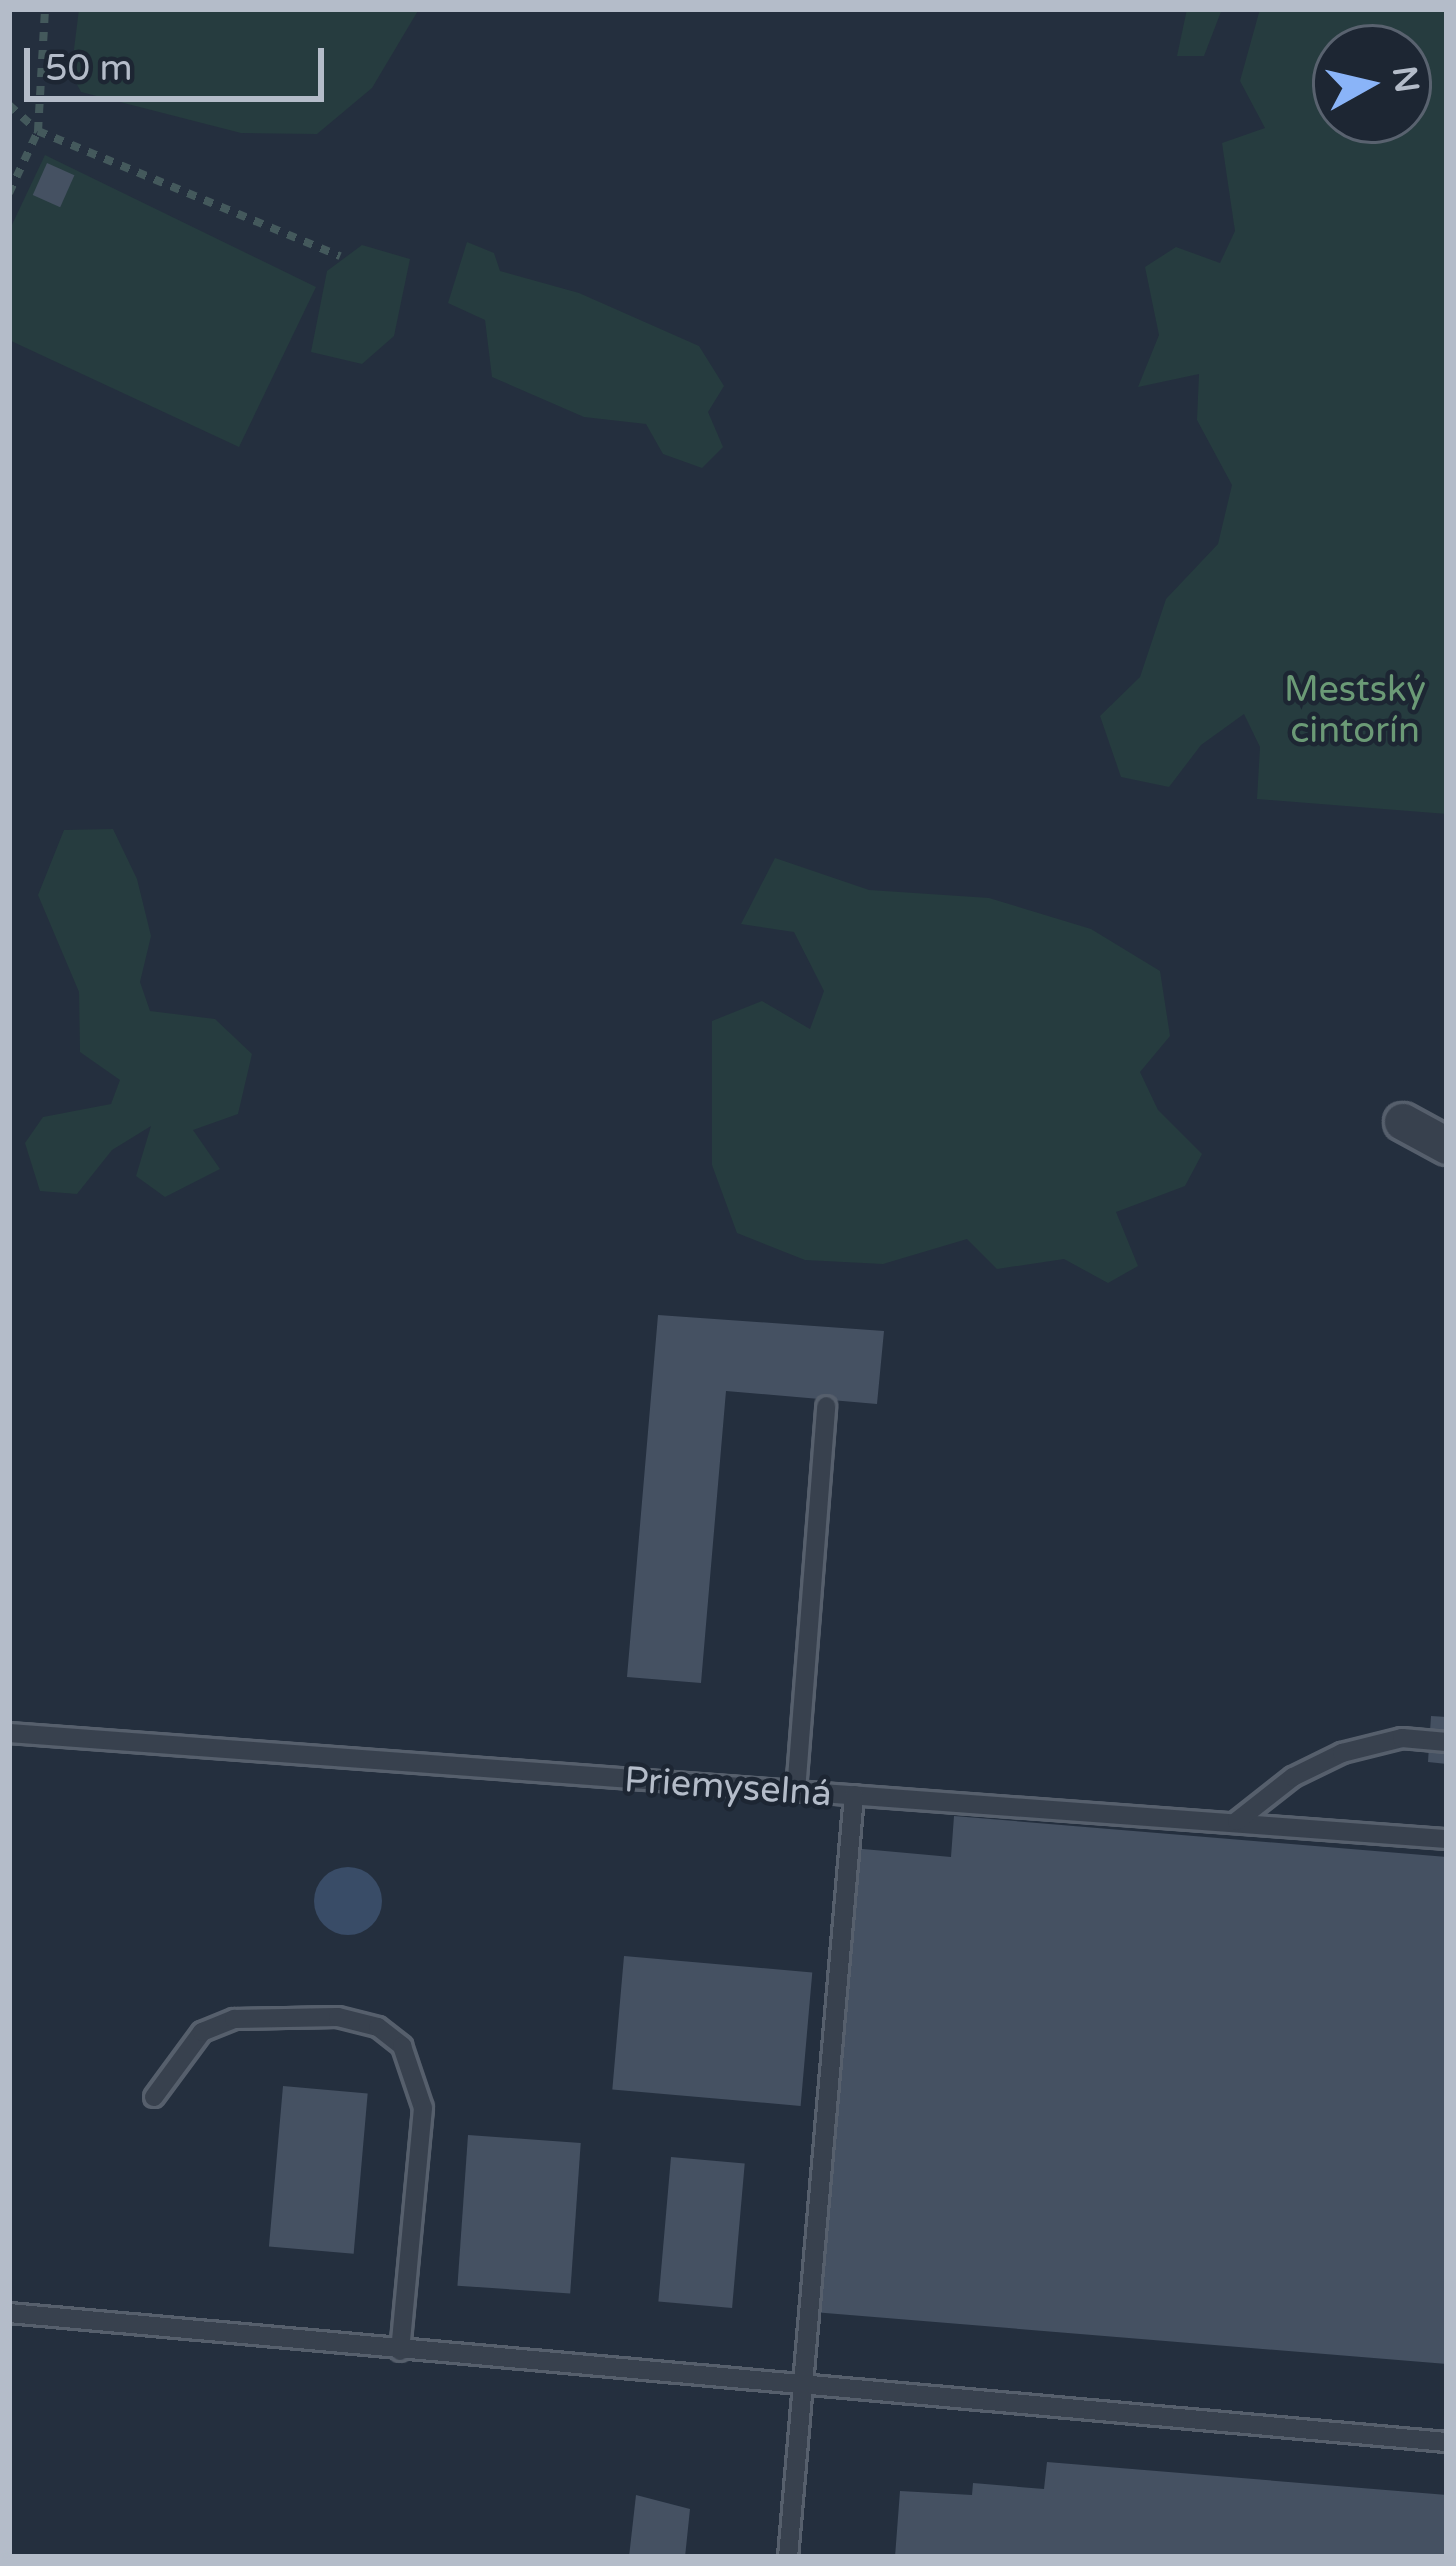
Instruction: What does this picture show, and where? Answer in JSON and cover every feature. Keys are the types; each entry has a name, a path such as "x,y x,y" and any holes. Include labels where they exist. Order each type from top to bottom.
{"street":[{"path":"1403,1122 1447,1146"}],"lane":[{"path":"796,1791 826,1406"},
{"name":"Priemyselná","path":"9,1733 1447,1839"},
{"path":"1237,1821 1292,1777 1342,1753 1402,1738 1447,1742"},
{"path":"788,2557 854,1795"},
{"path":"154,2097 202,2032 234,2019 338,2017 378,2027 402,2047 423,2108 400,2351"},
{"path":"9,2313 803,2390 1447,2442"}],"path":[{"path":"9,194 38,131 45,9"},
{"path":"9,106 38,131 340,256"}],"green space":[{"path":"79,9 419,9 372,88 317,134 241,133 81,92 71,73"},
{"path":"1187,9 1222,9 1204,56 1177,56"},
{"name":"Mestský cintorín","path":"1260,9 1447,9 1447,814 1257,799 1260,747 1244,714 1201,745 1169,787 1121,777 1100,716 1140,677 1166,599 1218,544 1232,485 1197,420 1199,374 1138,387 1159,335 1145,267 1176,247 1220,263 1235,231 1222,143 1265,128 1240,81"},
{"path":"45,155 316,287 239,447 9,340 9,231"},
{"path":"467,242 494,253 500,271 579,293 699,346 724,386 708,412 723,447 702,468 663,454 646,424 584,417 492,377 485,320 448,303"},
{"path":"362,245 410,259 394,336 362,364 311,352 327,271"},
{"path":"113,829 137,879 151,936 140,982 150,1011 215,1019 252,1054 238,1114 193,1130 220,1169 165,1197 136,1176 151,1126 112,1150 77,1194 40,1191 25,1143 43,1117 111,1104 120,1080 80,1052 79,992 38,895 64,830"},
{"path":"775,858 869,890 989,898 1091,929 1160,971 1170,1036 1140,1072 1158,1110 1202,1154 1185,1186 1116,1212 1138,1266 1108,1283 1064,1259 997,1269 967,1239 883,1264 805,1260 737,1233 712,1165 712,1021 762,1001 810,1029 824,991 794,932 741,924"}],"water":[{"path":"348,1867 372,1877 382,1901 372,1925 348,1935 324,1925 314,1901 324,1877"}],"building":[{"path":"47,163 74,175 60,207 33,195"},
{"path":"658,1315 884,1331 877,1404 726,1391 701,1683 627,1677"},
{"path":"1431,1716 1447,1717 1447,1764 1428,1762"},
{"path":"954,1816 1447,1857 1447,2364 813,2312 852,1848 951,1857"},
{"path":"624,1956 812,1972 801,2106 612,2089"},
{"path":"283,2086 368,2093 354,2254 269,2246"},
{"path":"468,2135 581,2143 570,2294 457,2286"},
{"path":"671,2157 745,2163 732,2308 658,2301"},
{"path":"1047,2462 1447,2495 1447,2557 895,2557 900,2491 972,2495 973,2483 1044,2489"},
{"path":"636,2495 690,2509 685,2557 629,2557"}]}
